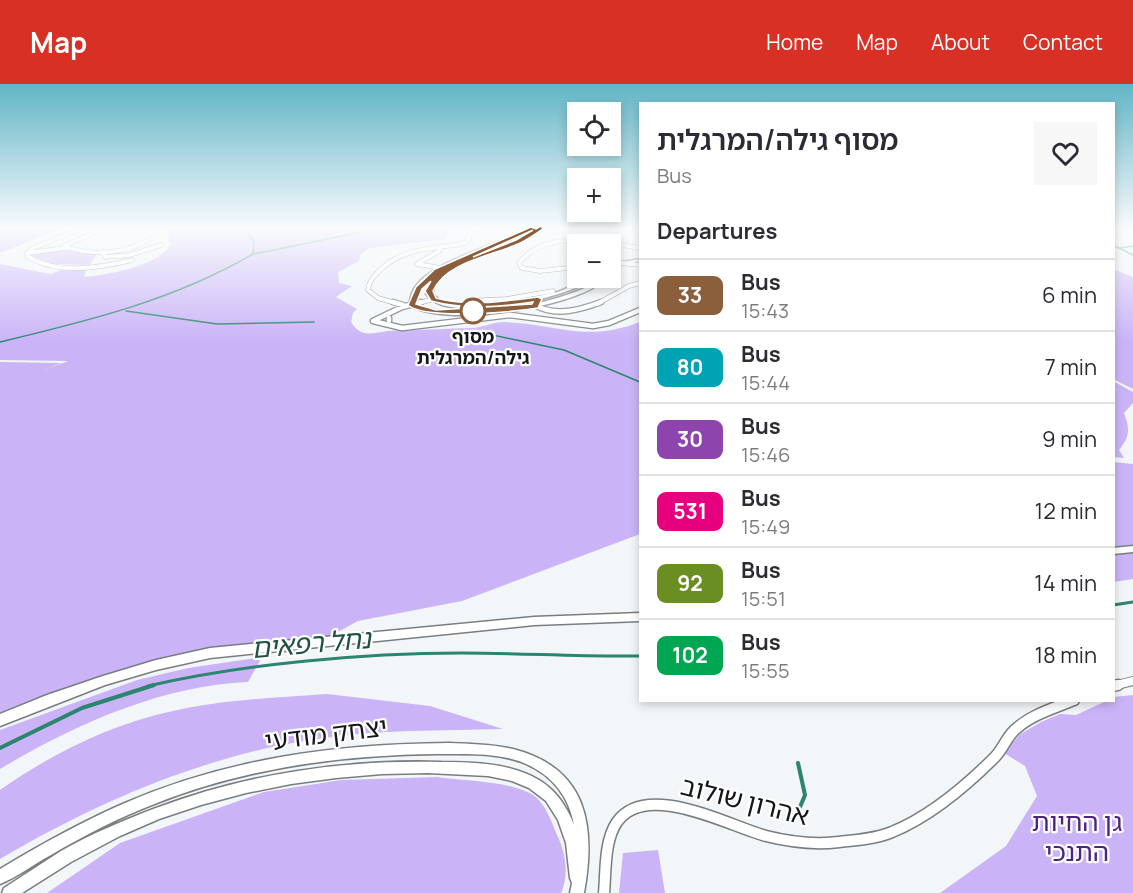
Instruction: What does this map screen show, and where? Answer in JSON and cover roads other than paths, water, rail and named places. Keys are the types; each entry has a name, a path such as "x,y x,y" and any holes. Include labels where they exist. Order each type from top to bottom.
{"main road":[{"path":"1115,550 1133,549"},
{"path":"0,720 117,675 164,661 210,653 534,621 639,617"}],"street":[{"path":"64,266 102,266"},
{"path":"384,266 371,278 369,292 393,304 411,305 436,312 523,300 553,291"},
{"path":"423,266 432,270 447,266"},
{"path":"434,299 429,294 431,286 448,270 459,266"},
{"path":"520,266 525,269 540,271 567,268"},
{"path":"378,323 389,320 411,305 419,288 432,270"},
{"path":"639,283 624,286 599,303 566,310 547,310 536,302 523,300 458,305 434,299 393,310 373,321 393,328 510,315 576,327 599,326 639,311"},
{"path":"536,302 576,288"},
{"path":"467,301 523,300 536,302 581,292 587,288"},
{"path":"393,304 393,310"},
{"path":"379,317 389,320 395,326 415,326"},
{"path":"1115,686 1133,681"},
{"name":"אהרון שולוב","path":"604,893 608,849 612,834 617,821 632,808 657,803 668,805 756,833 798,842 833,843 893,832 946,797 996,757 1014,730 1033,717 1069,702"},
{"name":"יצחק מודעי","path":"0,878 71,834 106,817 178,789 249,767 349,751 485,749 521,757 537,764 559,779 575,809 583,844 583,866 577,892"},
{"name":"יצחק מודעי","path":"9,893 74,852 187,804 278,779 382,767 481,767 500,770 539,785 549,794 567,823 575,850 577,892"}],"waterway":[{"path":"0,342 66,326 161,297 231,266"},
{"path":"126,311 217,324 314,322"},
{"path":"483,333 564,350 639,382"},
{"name":"נחל רפאים","path":"1115,605 1133,602"},
{"name":"נחל רפאים","path":"148,686 263,666 385,655 462,653 639,656"},
{"name":"נחל רפאים","path":"0,748 82,708 154,685"},
{"path":"798,763 805,795 800,807"}],"place":[{"name":"מסוף גילה/המרגלית","path":"473,311"}],"park label":[{"name":"גן החיות התנכי","path":"1077,837"}]}
